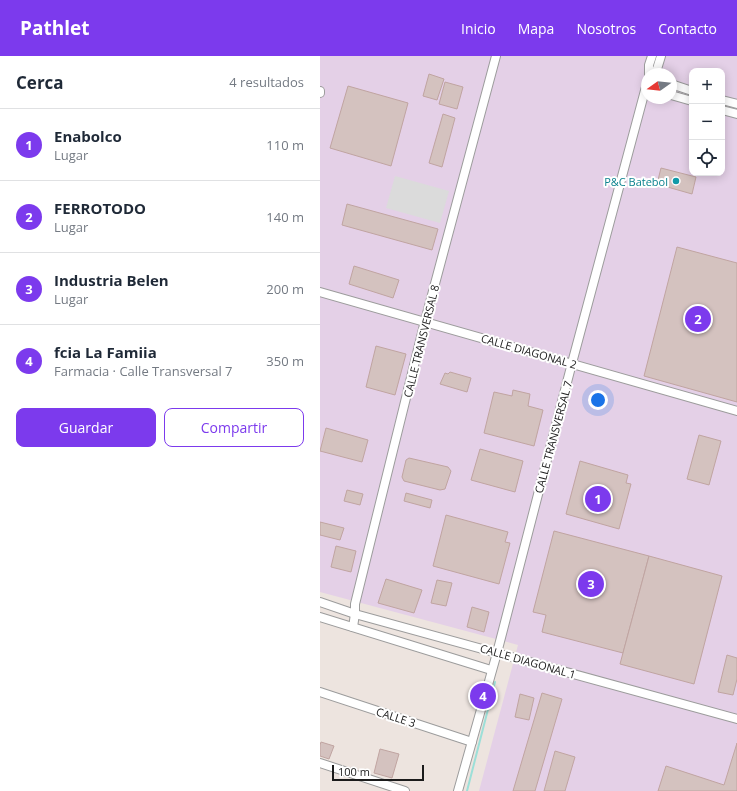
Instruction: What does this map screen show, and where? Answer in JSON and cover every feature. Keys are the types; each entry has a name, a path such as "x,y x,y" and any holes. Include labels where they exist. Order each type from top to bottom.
{"street":[{"name":"CALLE TRANSVERSAL 8","path":"353,627 355,604 425,321 496,56"},
{"path":"650,68 649,65 652,56"},
{"path":"657,68 661,56"},
{"path":"677,86 689,90"},
{"path":"677,97 689,100"},
{"path":"725,101 737,104"},
{"name":"CALLE TRANSVERSAL 7","path":"458,791 641,104"},
{"path":"725,111 737,114"},
{"name":"CALLE DIAGONAL 2","path":"320,292 737,411"},
{"name":"CALLE DIAGONAL 1","path":"320,602 355,614 737,719"},
{"name":"CALLE DIAGONAL 1","path":"320,617 491,670"},
{"name":"CALLE 3","path":"320,692 472,742"},
{"path":"320,763 405,791"}],"shaded area":[{"path":"320,56 737,56 737,791 479,791 518,645 320,592"},
{"path":"395,176 449,191 440,223 386,208"}],"building":[{"path":"429,74 444,79 437,100 423,96"},
{"path":"445,82 463,87 457,109 439,104"},
{"path":"348,86 408,103 391,166 330,148"},
{"path":"443,114 455,118 442,167 429,163"},
{"name":"P&C Batebol","path":"661,168 696,177 692,194 657,184"},
{"path":"347,204 438,229 432,250 342,225"},
{"path":"677,247 737,263 737,402 644,376"},
{"path":"354,266 399,280 393,298 349,284"},
{"path":"376,346 406,354 395,395 366,387"},
{"path":"450,372 471,378 467,392 440,384 445,373 448,374"},
{"path":"513,390 530,394 528,406 543,410 534,446 484,433 494,392 512,396"},
{"path":"326,428 368,440 362,462 320,451"},
{"path":"699,435 721,441 709,485 687,479"},
{"path":"480,449 523,461 515,492 471,480"},
{"path":"409,458 448,467 451,471 445,489 440,490 404,481 402,477 406,460"},
{"path":"580,461 628,475 626,483 631,484 619,529 566,514"},
{"path":"347,490 363,494 360,505 344,501"},
{"path":"406,493 432,500 430,508 404,501"},
{"path":"446,515 508,532 505,542 510,543 499,584 433,566"},
{"path":"320,522 344,528 340,540 320,535"},
{"path":"554,531 649,556 623,653 542,632 546,615 533,612"},
{"path":"336,546 356,551 351,572 331,567"},
{"path":"649,556 722,576 694,684 620,664"},
{"path":"386,579 422,590 414,613 378,603"},
{"path":"437,580 452,583 446,606 431,603"},
{"path":"472,607 489,612 484,632 467,627"},
{"path":"727,655 737,658 737,679 733,695 718,692"},
{"path":"542,693 562,699 535,791 513,791"},
{"path":"520,694 534,698 529,720 515,717"},
{"path":"321,742 334,746 329,759 320,756"},
{"path":"737,743 737,791 658,791 666,766 724,785"},
{"path":"380,749 399,754 392,778 374,773"},
{"path":"555,751 575,757 565,791 544,791"}],"waterway":[{"path":"467,791 495,682"}],"place":[{"name":"P&C Batebol","path":"676,181"},
{"name":"FERROTODO","path":"698,319"},
{"name":"Enabolco","path":"598,499"},
{"name":"Industria Belen","path":"591,584"},
{"name":"fcia La Famiia","path":"483,696"}]}
